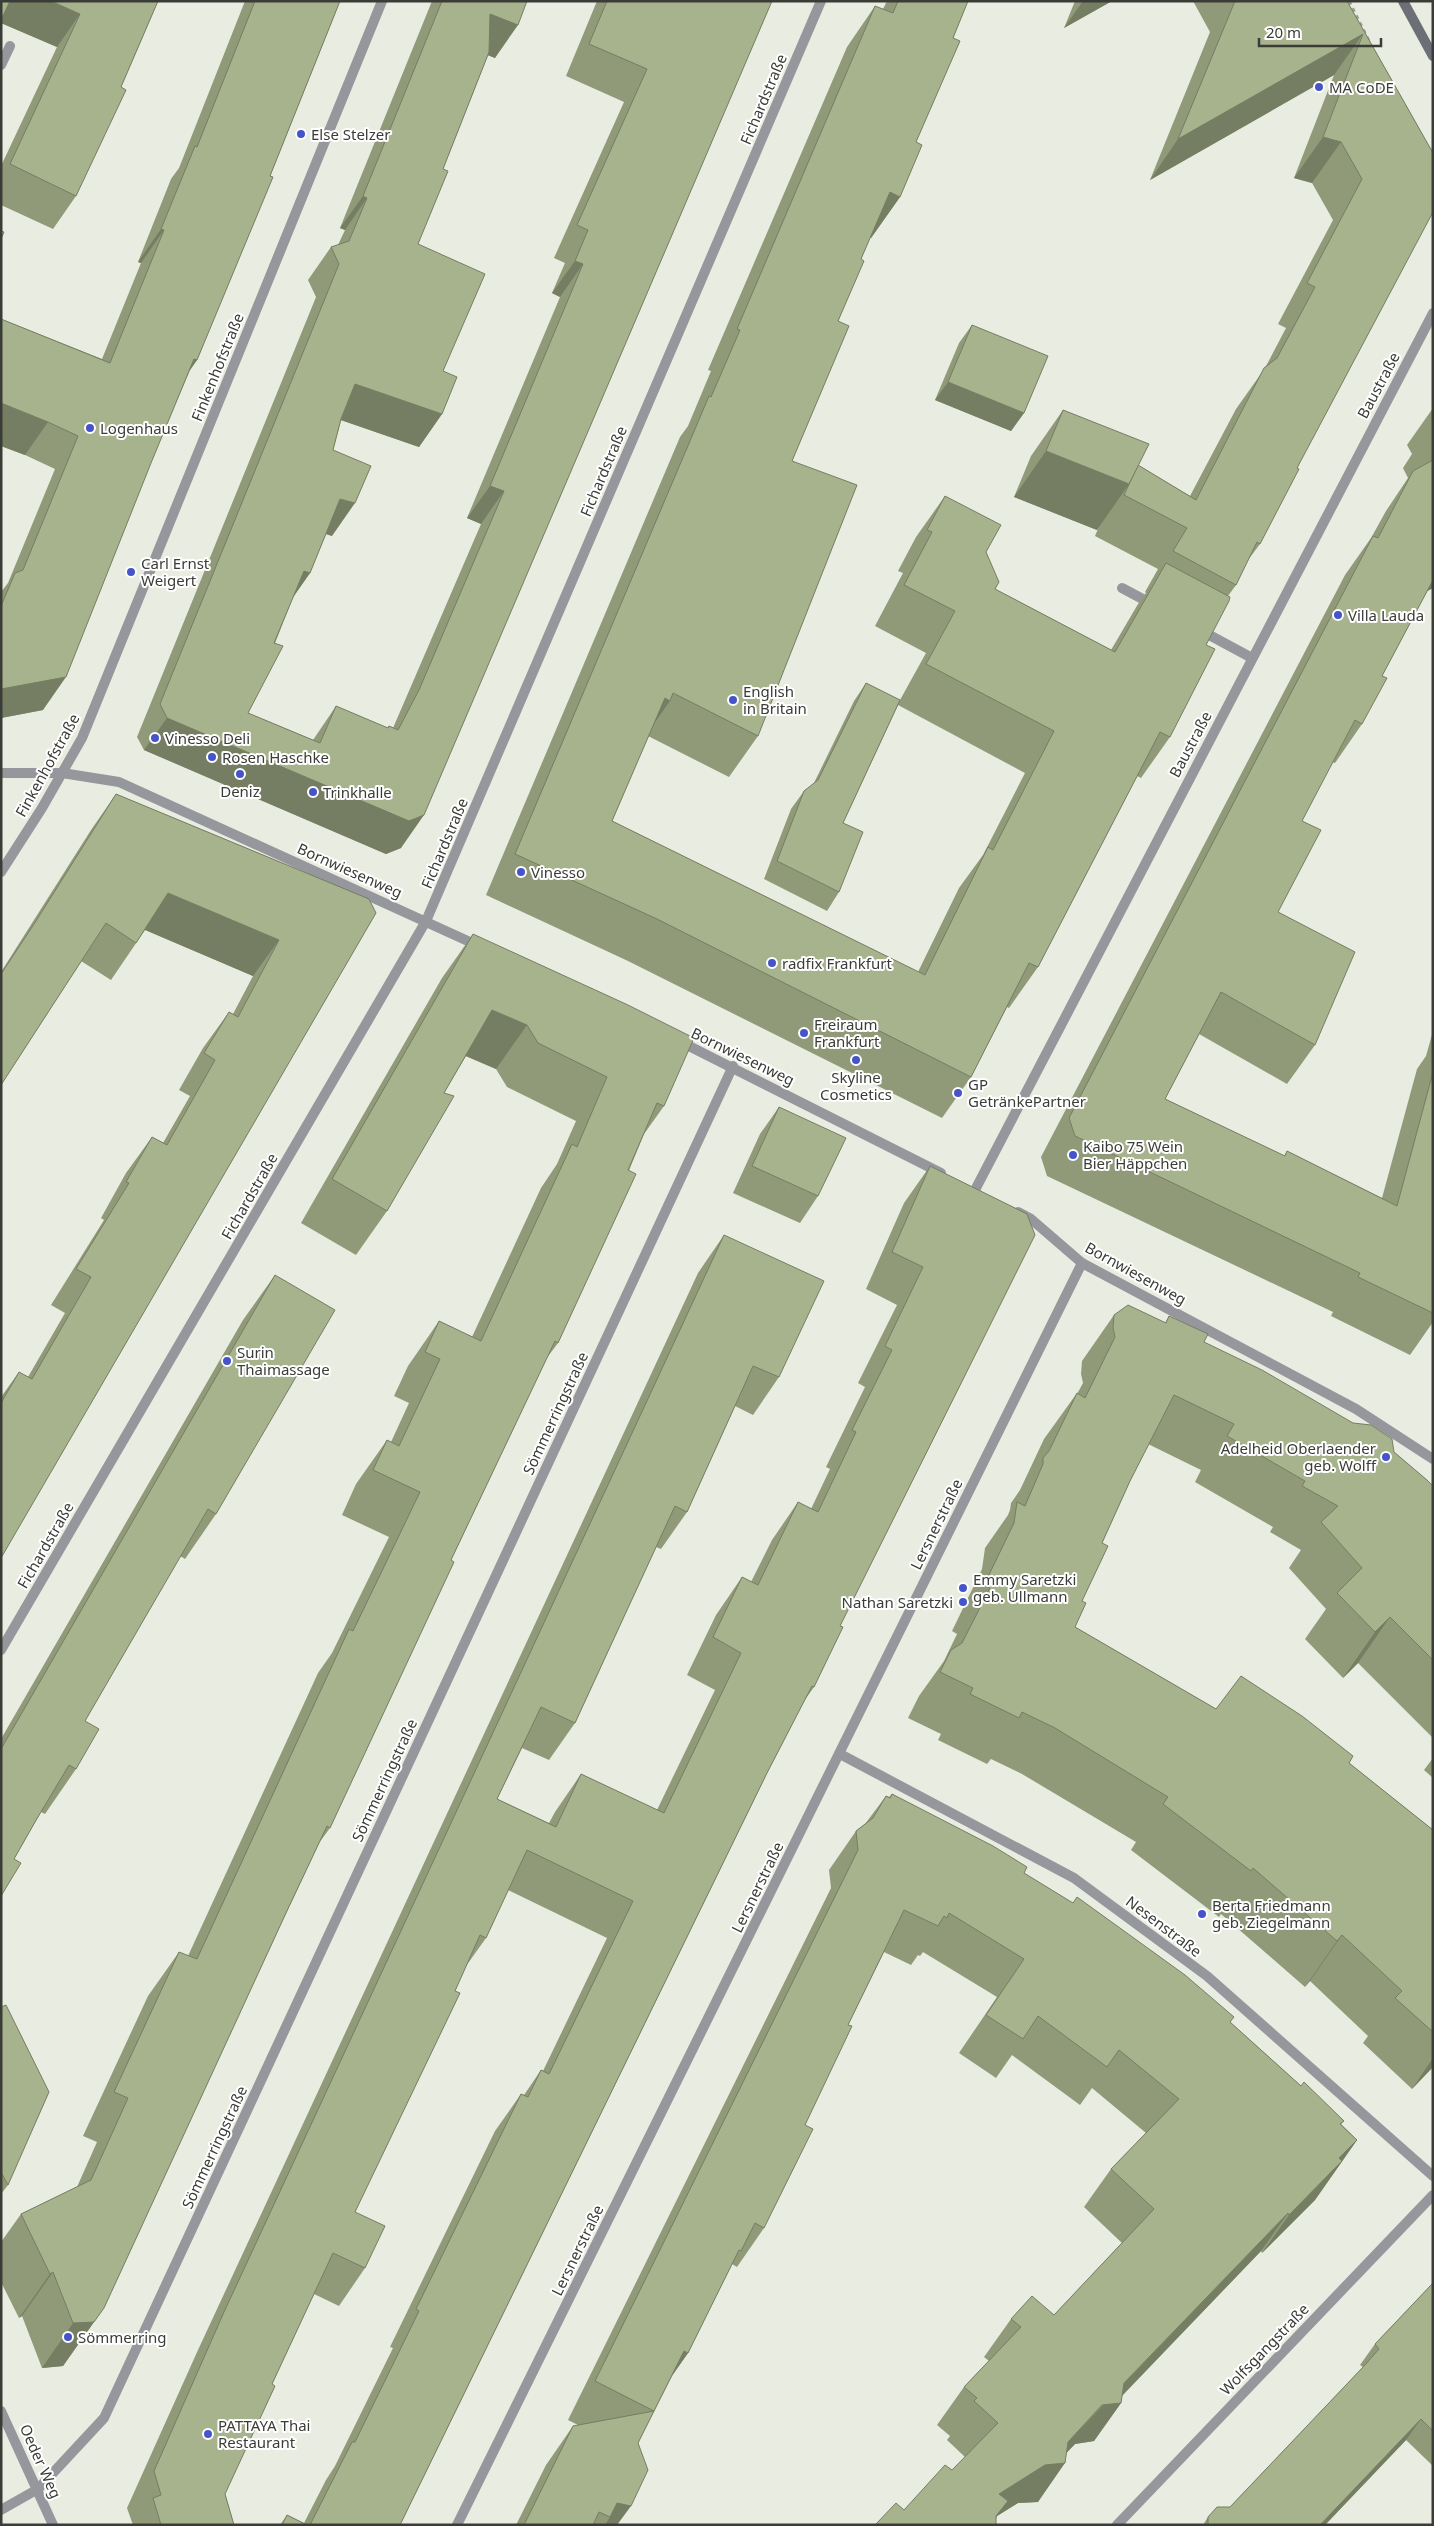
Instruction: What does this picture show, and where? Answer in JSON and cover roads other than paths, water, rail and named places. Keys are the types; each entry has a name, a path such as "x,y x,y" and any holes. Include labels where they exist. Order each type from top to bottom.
{"main road":[{"path":"1403,1 1433,56"}],"street":[{"name":"Finkenhofstraße","path":"1,872 82,738 382,1"},
{"name":"Fichardstraße","path":"1,1650 426,921 821,1"},
{"path":"1,65 10,46"},
{"name":"Baustraße","path":"975,1190 1433,313"},
{"path":"1122,588 1165,611"},
{"path":"1191,625 1252,658"},
{"name":"Bornwiesenweg","path":"1,773 62,773 119,782 490,951"},
{"name":"Bornwiesenweg","path":"670,1036 733,1066 949,1177"},
{"name":"Sömmerringstraße","path":"1,2510 38,2489 104,2418 733,1066"},
{"name":"Bornwiesenweg","path":"1007,1207 1032,1219 1082,1263 1356,1409 1433,1459"},
{"name":"Lersnerstraße","path":"457,2525 1082,1263"},
{"name":"Nesenstraße","path":"840,1754 1074,1878 1206,1976 1433,2176"},
{"name":"Wolfsgangstraße","path":"1117,2525 1433,2195"},
{"name":"Oeder Weg","path":"1,2411 38,2489 52,2525"}],"place":[{"name":"MA CoDE","path":"1319,87"},
{"name":"Else Stelzer","path":"301,134"},
{"name":"Logenhaus","path":"90,428"},
{"name":"Carl Ernst Weigert","path":"131,572"},
{"name":"Villa Lauda","path":"1338,615"},
{"name":"English in Britain","path":"733,700"},
{"name":"Vinesso Deli","path":"155,738"},
{"name":"Rosen Haschke","path":"212,757"},
{"name":"Deniz","path":"240,774"},
{"name":"Trinkhalle","path":"313,792"},
{"name":"Vinesso","path":"521,872"},
{"name":"radfix Frankfurt","path":"772,963"},
{"name":"Freiraum Frankfurt","path":"804,1033"},
{"name":"Skyline Cosmetics","path":"856,1060"},
{"name":"GP GetränkePartner","path":"958,1093"},
{"name":"Kaibo 75 Wein Bier Häppchen","path":"1073,1155"},
{"name":"Surin Thaimassage","path":"227,1361"},
{"name":"Adelheid Oberlaender geb. Wolff","path":"1386,1457"},
{"name":"Emmy Saretzki geb. Ullmann","path":"963,1588"},
{"name":"Nathan Saretzki","path":"963,1602"},
{"name":"Berta Friedmann geb. Ziegelmann","path":"1202,1914"},
{"name":"Sömmerring","path":"68,2337"},
{"name":"PATTAYA Thai Restaurant","path":"208,2434"}]}
